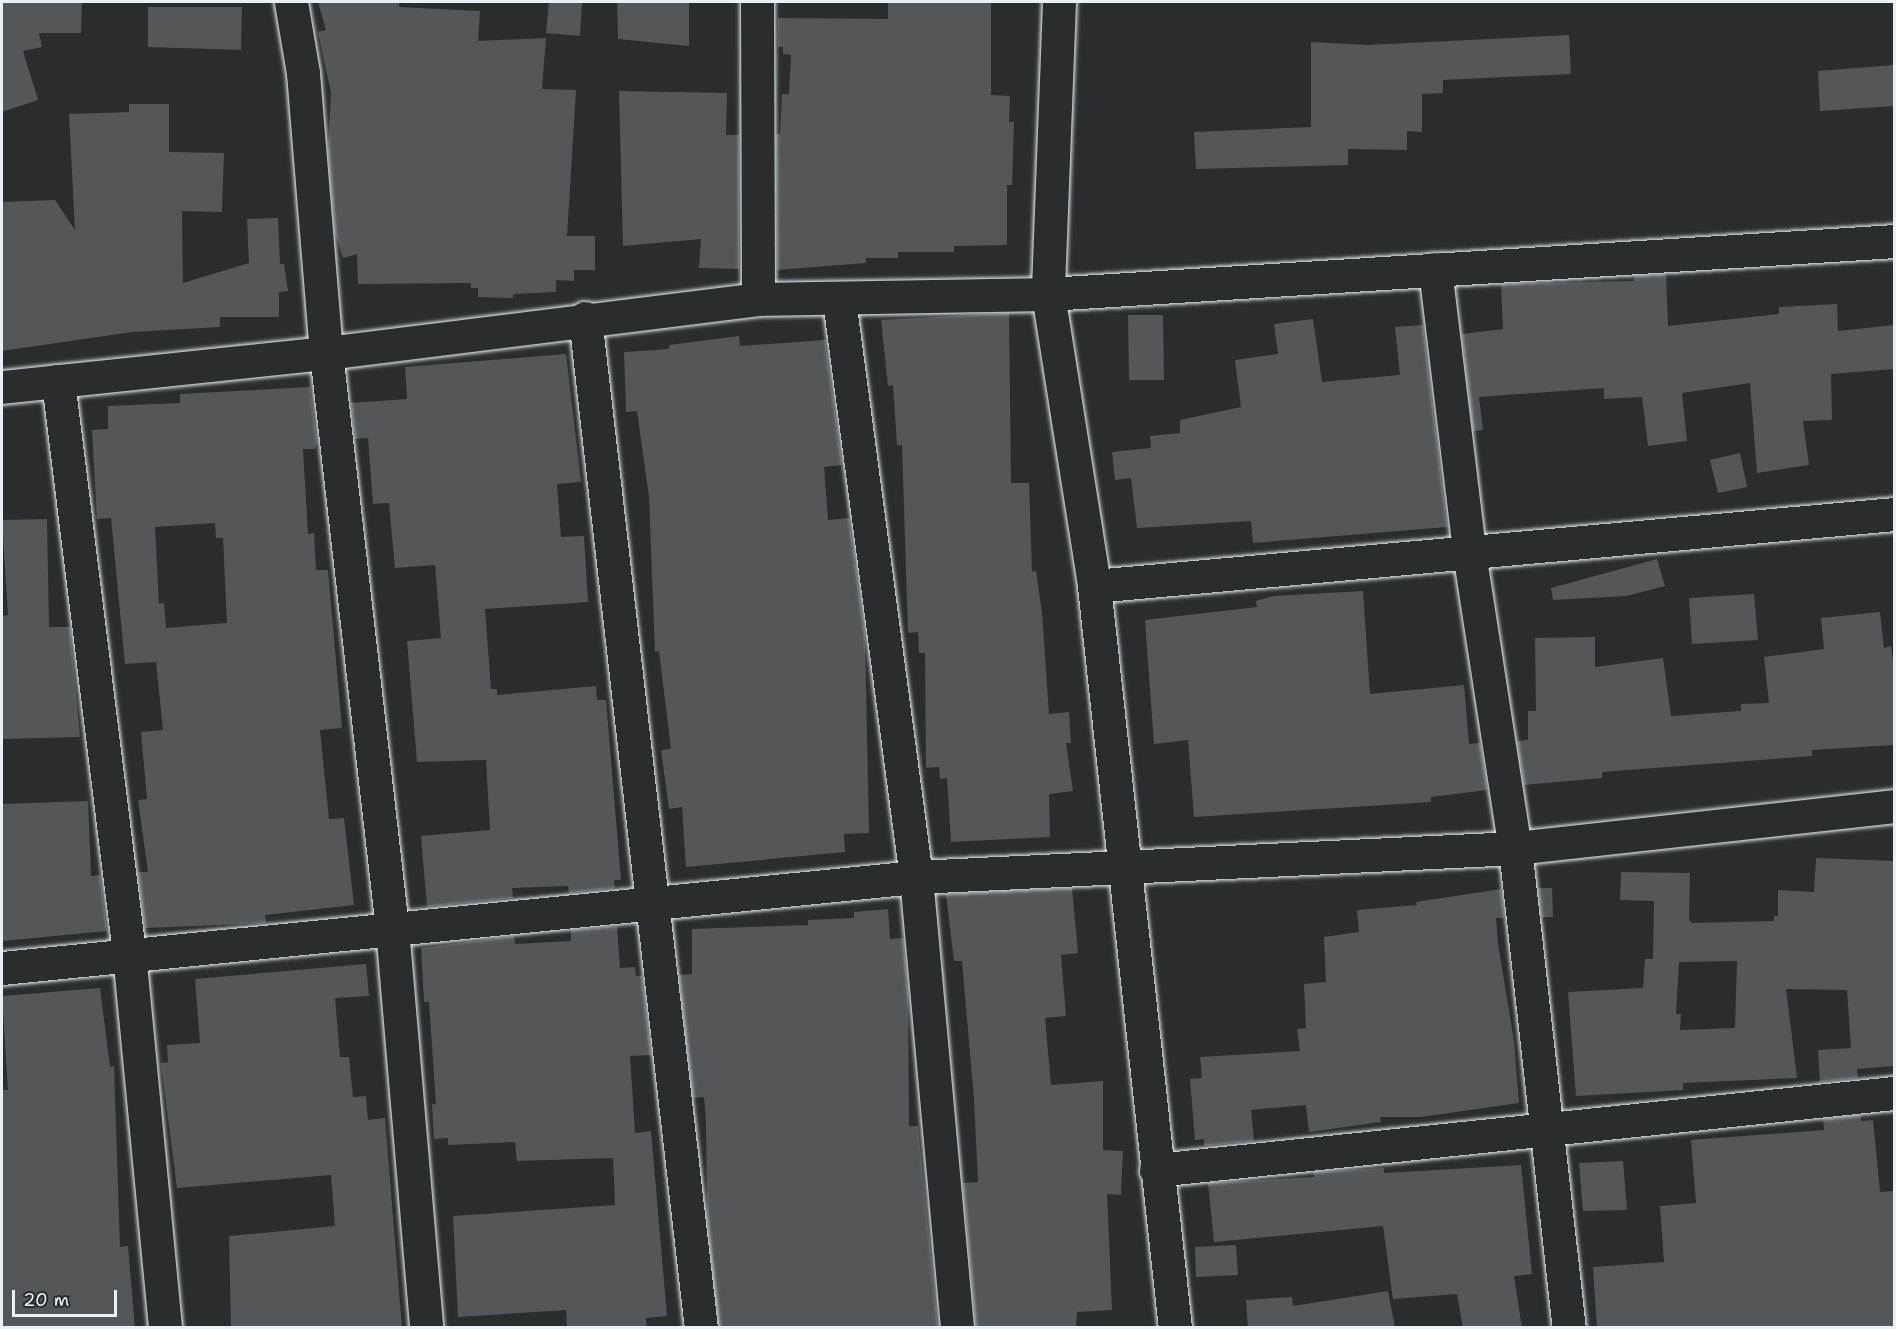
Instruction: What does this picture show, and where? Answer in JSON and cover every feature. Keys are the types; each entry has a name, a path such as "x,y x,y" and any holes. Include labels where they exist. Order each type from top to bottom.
{"street":[{"path":"291,2 303,74 326,353 392,928 426,1328"},
{"path":"757,2 758,299"},
{"path":"1059,2 1048,294 1094,586 1121,865 1175,1328"},
{"path":"2,387 326,353 585,318 758,299 839,300 1048,294 1894,241"},
{"path":"1435,269 1469,552 1515,848 1569,1328"},
{"path":"839,300 916,878 957,1328"},
{"path":"585,318 654,900 701,1328"},
{"path":"58,381 129,953 165,1328"},
{"path":"1094,586 1894,514"},
{"path":"2,968 654,900 916,878 1121,865 1515,848 1894,806"},
{"path":"1156,1170 1894,1093"}],"building":[{"path":"2,2 82,2 81,33 39,33 42,47 23,51 38,100 2,112"},
{"path":"318,2 399,2 399,7 480,11 478,41 546,38 542,89 576,90 567,236 595,236 595,270 574,270 574,281 556,280 556,292 513,294 513,298 478,297 478,288 471,288 471,283 358,284 357,254 343,258 335,233 328,151 331,93 318,32 326,30"},
{"path":"549,2 582,2 580,36 546,33"},
{"path":"617,2 689,2 689,46 618,39"},
{"path":"888,2 991,2 991,95 1010,96 1009,122 1014,122 1012,185 1007,185 1007,245 954,246 954,252 898,252 898,258 866,258 866,263 777,270 776,134 780,134 782,94 789,94 791,55 783,54 783,47 778,47 778,18 888,19"},
{"path":"148,7 242,7 241,50 148,47"},
{"path":"1569,35 1571,74 1443,80 1443,93 1422,94 1422,132 1407,131 1407,150 1348,149 1348,165 1196,169 1194,132 1311,127 1311,42 1367,45"},
{"path":"1894,65 1894,106 1820,111 1818,71"},
{"path":"619,91 727,93 726,135 739,135 739,269 699,268 701,239 623,246"},
{"path":"129,104 169,104 169,152 224,153 222,212 182,211 183,283 249,263 247,219 278,218 280,264 284,264 288,291 279,292 279,317 220,317 220,327 132,332 2,351 2,202 55,200 75,230 69,114 129,112"},
{"path":"1666,274 1668,326 1779,314 1779,307 1837,304 1838,331 1894,325 1894,369 1831,374 1832,420 1803,421 1809,465 1757,473 1750,383 1682,393 1687,441 1648,446 1642,397 1604,399 1604,388 1479,397 1483,430 1473,431 1462,334 1503,329 1501,284 1634,281 1634,276"},
{"path":"1009,313 1011,483 1029,483 1032,572 1036,571 1042,613 1049,714 1069,712 1071,743 1066,743 1073,791 1049,794 1050,837 951,842 947,778 940,779 939,767 926,768 925,653 919,653 918,632 908,633 902,445 897,445 893,385 888,386 881,320"},
{"path":"1128,315 1163,315 1164,380 1129,380"},
{"path":"1313,319 1322,382 1400,375 1395,327 1423,325 1447,527 1253,543 1251,521 1137,528 1131,478 1115,480 1112,452 1151,448 1150,436 1180,433 1180,420 1241,407 1235,360 1278,354 1274,324"},
{"path":"739,336 740,346 825,340 842,465 824,467 828,520 849,518 865,636 869,833 844,834 845,852 686,867 682,807 669,809 661,750 671,749 659,651 655,652 649,497 637,411 626,412 624,352 669,349 669,345"},
{"path":"566,354 581,482 557,484 561,537 584,536 588,602 485,609 491,689 497,689 497,695 596,686 597,700 606,700 621,880 614,880 615,888 569,893 568,886 512,888 513,898 427,907 421,836 490,830 486,760 417,762 407,641 441,638 435,565 395,568 389,503 373,504 368,438 355,439 351,403 407,399 405,367"},
{"path":"310,387 317,442 315,449 303,449 308,534 314,533 316,570 328,570 342,728 320,730 329,819 344,818 354,905 265,915 266,923 145,928 138,872 148,872 138,800 147,799 141,732 163,730 156,662 125,664 111,518 97,519 92,430 108,429 108,406 180,403 180,394","holes":["215,523 216,538 223,538 227,623 166,628 164,603 159,604 155,527"]},
{"path":"1740,453 1747,487 1718,493 1710,460"},
{"path":"47,519 49,627 70,627 80,737 2,739 2,616 8,615 2,520"},
{"path":"1657,559 1665,586 1626,596 1553,600 1551,588"},
{"path":"1363,591 1370,694 1464,685 1469,744 1480,743 1487,790 1431,797 1431,802 1194,817 1188,740 1154,744 1145,620 1257,607 1256,601 1273,596"},
{"path":"1754,594 1758,640 1692,644 1689,598"},
{"path":"1880,612 1884,648 1891,646 1894,668 1894,745 1812,750 1812,756 1602,772 1602,778 1524,785 1517,741 1528,740 1528,711 1536,711 1535,638 1595,637 1595,667 1663,658 1671,716 1741,711 1741,704 1769,703 1764,657 1824,649 1821,618"},
{"path":"88,801 91,876 100,875 107,931 2,941 2,804"},
{"path":"1816,858 1894,861 1894,1066 1857,1069 1858,1078 1820,1082 1818,1050 1851,1048 1847,990 1786,989 1797,1078 1683,1083 1683,1090 1576,1096 1568,992 1643,988 1645,959 1653,959 1654,901 1620,900 1621,872 1690,873 1689,920 1692,923 1774,921 1774,916 1778,916 1778,890 1814,892","holes":["1737,961 1735,1028 1680,1030 1681,1014 1676,1014 1679,962"]},
{"path":"1072,888 1078,953 1061,955 1066,1016 1045,1018 1051,1085 1103,1081 1103,1150 1123,1151 1121,1195 1107,1194 1112,1310 1077,1312 1076,1328 976,1328 963,1183 978,1182 974,1099 962,961 954,961 946,894"},
{"path":"1538,888 1552,888 1553,917 1542,917"},
{"path":"1501,889 1504,918 1496,918 1498,944 1514,1041 1519,1103 1421,1117 1380,1117 1381,1122 1309,1132 1306,1105 1251,1110 1254,1141 1204,1146 1204,1139 1195,1140 1190,1079 1202,1078 1200,1057 1300,1051 1297,1029 1306,1028 1304,984 1326,982 1324,937 1359,932 1357,910 1417,905 1416,902"},
{"path":"888,909 890,939 903,938 908,992 909,1126 918,1126 938,1328 719,1328 707,1219 704,1097 693,1098 679,975 692,974 692,929 808,925 808,920 854,918 854,912"},
{"path":"617,926 620,968 635,967 636,976 642,976 651,1055 630,1056 635,1133 651,1131 667,1316 646,1318 647,1328 567,1328 566,1310 458,1317 453,1216 615,1205 613,1158 517,1161 515,1142 448,1145 448,1138 434,1139 432,1104 436,1104 429,1002 424,1002 421,948 514,936 515,944 571,941 571,930"},
{"path":"366,964 369,996 335,998 340,1057 349,1057 353,1097 366,1096 368,1120 385,1118 402,1328 231,1328 229,1236 335,1226 331,1175 177,1188 161,1063 168,1062 167,1045 200,1043 195,979"},
{"path":"100,988 110,1067 114,1066 120,1247 128,1246 135,1328 2,1328 2,1090 8,1090 2,996"},
{"path":"1861,1115 1861,1121 1873,1120 1880,1192 1894,1191 1894,1328 1597,1328 1593,1267 1664,1262 1660,1206 1696,1203 1691,1140 1824,1130 1823,1119"},
{"path":"1623,1161 1627,1210 1583,1211 1579,1163"},
{"path":"1521,1165 1532,1274 1514,1276 1522,1328 1463,1328 1457,1294 1393,1299 1383,1226 1214,1242 1208,1183 1314,1177 1314,1172 1330,1171 1384,1168 1384,1173"},
{"path":"1236,1245 1238,1275 1196,1277 1195,1247"},
{"path":"1388,1291 1395,1328 1248,1328 1246,1300 1292,1297 1293,1306"}]}
